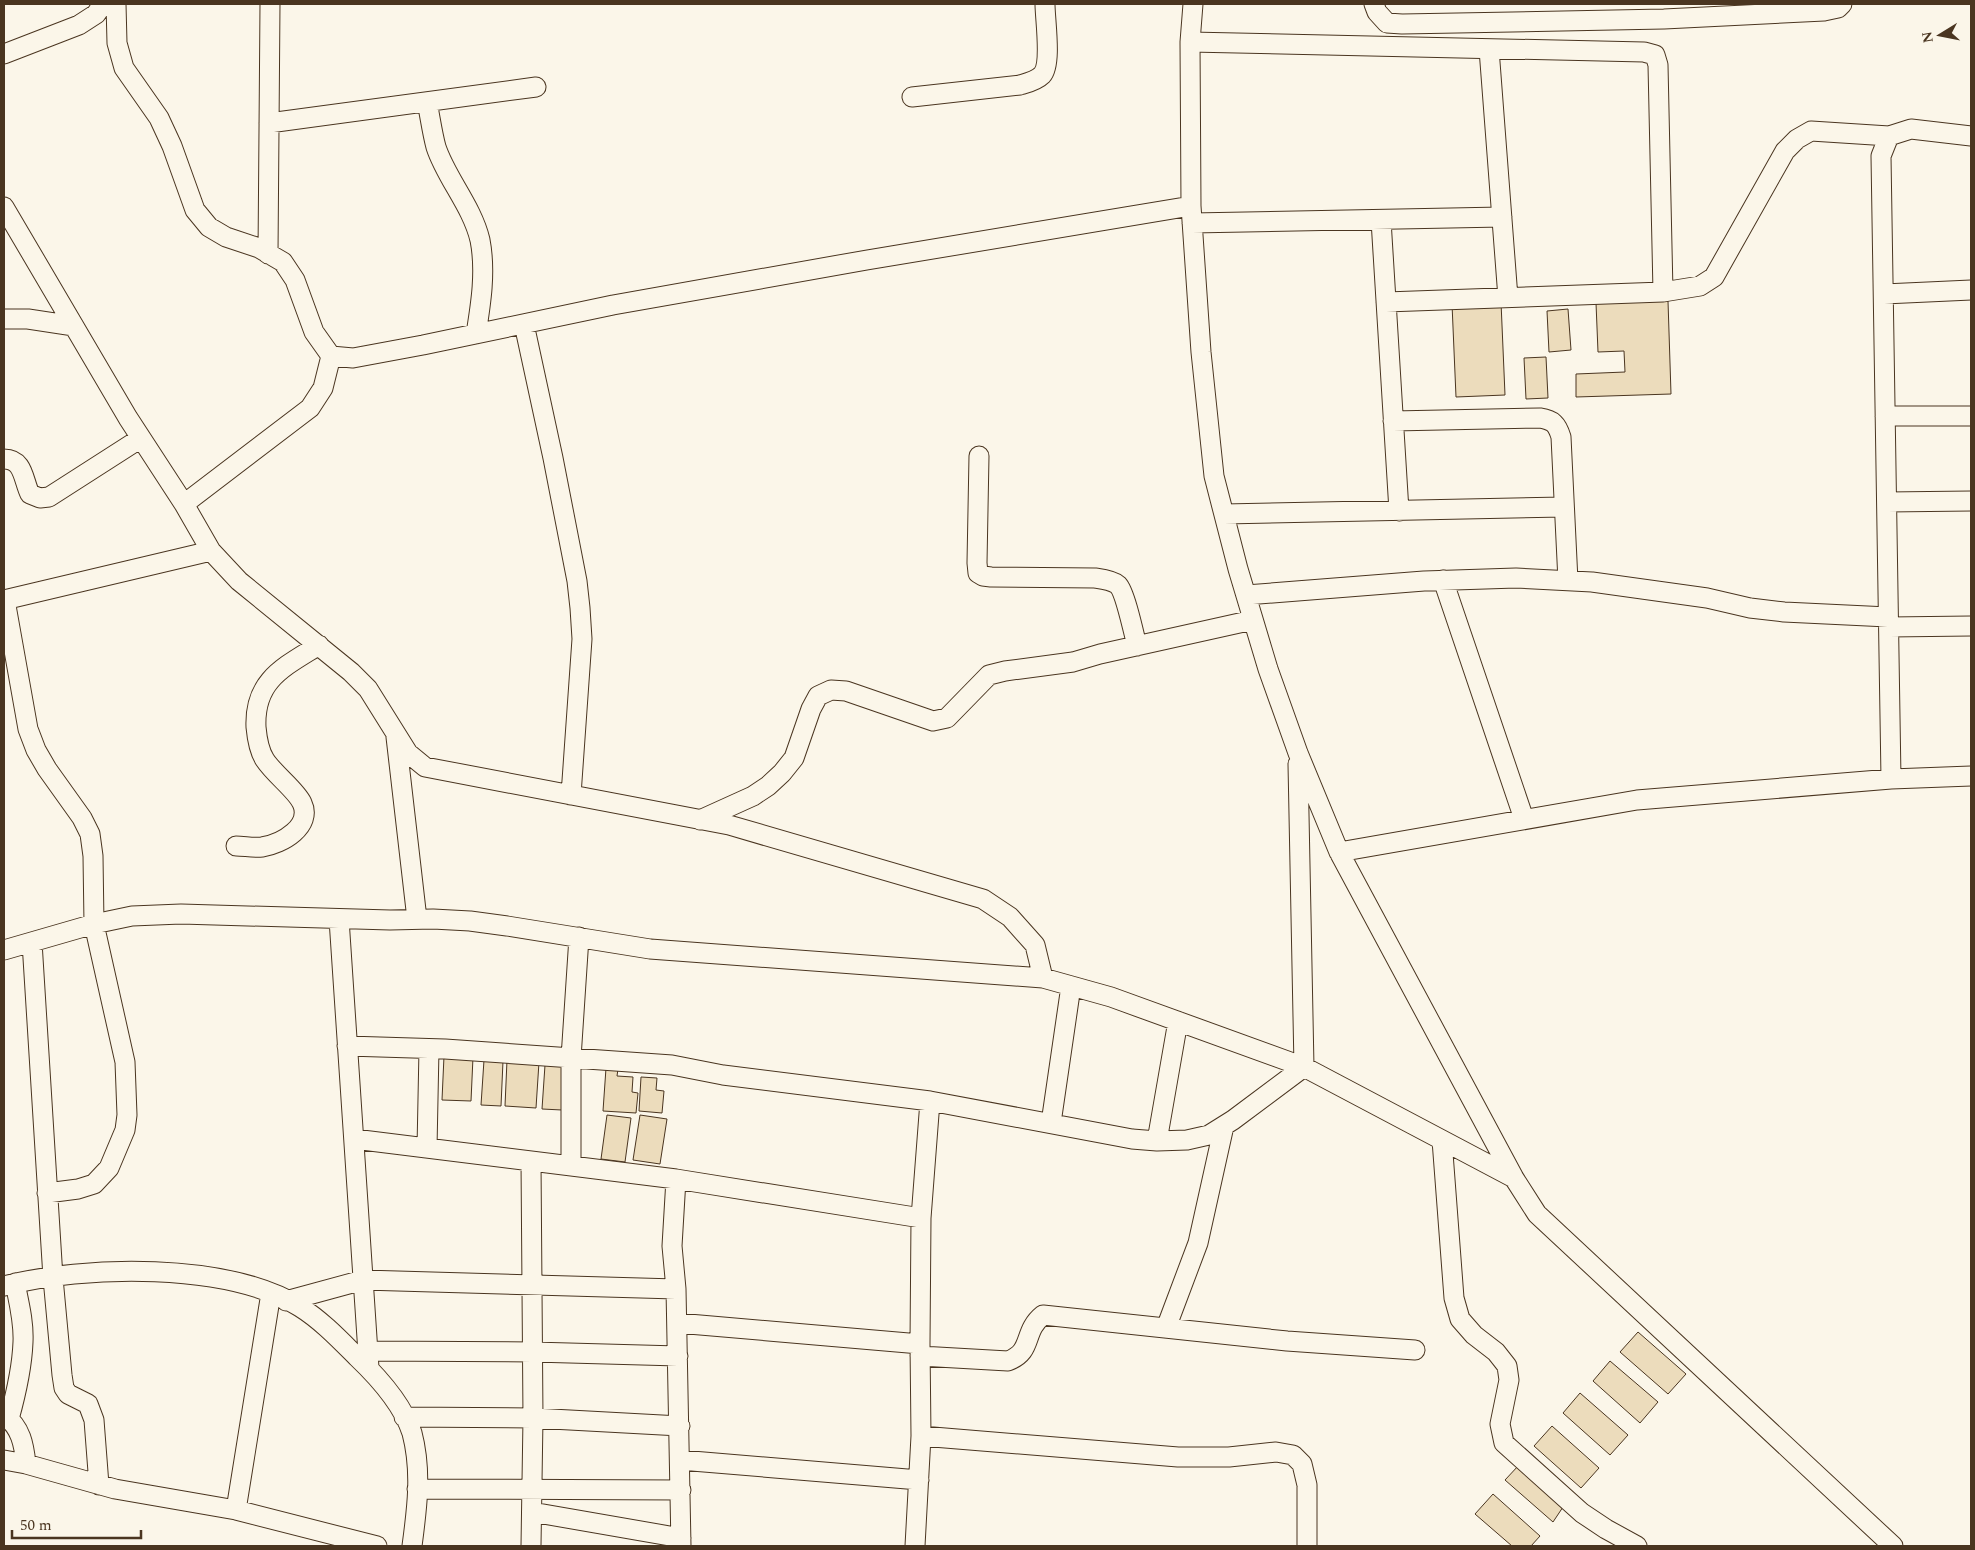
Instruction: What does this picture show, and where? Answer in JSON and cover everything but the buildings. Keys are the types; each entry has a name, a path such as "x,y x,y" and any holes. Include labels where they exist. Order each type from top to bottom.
{"street":[{"path":"116,4 116,43 124,68 159,118 172,146 195,210 209,227 226,237 259,248 283,262 296,280 314,332 332,356 352,358 614,305 818,268 1192,214 1381,220 1502,217"},
{"path":"268,254 270,4"},
{"path":"912,97 1020,85 1035,80 1043,74 1046,64 1045,4"},
{"path":"1193,4 1190,42 1192,214 1201,352 1214,476 1268,669 1298,753 1339,852 1514,1178 1537,1214 1893,1546"},
{"path":"1374,4 1377,12 1388,23 1664,11 1824,11 1838,8 1842,4"},
{"path":"4,54 79,25 97,7"},
{"path":"1190,42 1644,52 1655,55 1658,65 1663,292"},
{"path":"1489,49 1508,298"},
{"path":"269,123 536,87"},
{"path":"428,102 437,147 469,211 479,238 483,259 483,280 476,334"},
{"path":"1386,302 1663,292 1700,286 1714,277 1785,150 1797,139 1811,131 1889,136 1911,129 1971,136"},
{"path":"1889,136 1882,156 1891,779"},
{"path":"4,207 141,438 184,504 211,552 239,581 351,672 368,689 408,753 425,767 729,825 983,899 1010,917 1035,945 1043,978"},
{"path":"1381,220 1398,511"},
{"path":"1884,294 1971,290"},
{"path":"4,318 28,319 74,326"},
{"path":"524,324 554,458 577,581 580,608 582,639 571,796"},
{"path":"184,504 310,408 323,388 332,356"},
{"path":"1885,416 1971,416"},
{"path":"1393,421 1550,419 1557,426 1561,437 1568,581"},
{"path":"4,459 11,459 18,463 30,494 40,498 49,497 141,438"},
{"path":"980,456 978,573 991,578 1095,578 1118,585 1123,594 1137,646"},
{"path":"1887,502 1971,501"},
{"path":"1224,514 1564,507"},
{"path":"47,1193 78,1190 94,1184 109,1168 125,1130 127,1115 125,1062 94,924 93,856 90,834 82,818 47,769 36,750 28,729 4,600 211,552"},
{"path":"1246,595 1443,580 1516,578 1592,582 1707,598 1750,608 1784,612 1889,622 1971,626"},
{"path":"1443,580 1524,819"},
{"path":"700,820 753,796 782,773 794,758 811,709 818,696 831,690 846,692 933,721 947,718 989,675 1005,671 1073,662 1253,620"},
{"path":"236,846 262,847 276,844 290,836 302,824 306,813 302,802 264,759 257,739 256,722 258,700 266,684 276,673 318,645"},
{"path":"395,733 417,919"},
{"path":"1298,753 1304,1067"},
{"path":"1339,852 1637,800 1891,779 1971,776"},
{"path":"4,950 94,924 132,916 181,914 339,919 417,919 470,921 650,950 1043,978 1111,997 1304,1067 1514,1178"},
{"path":"339,919 368,1359"},
{"path":"571,1166 571,1058 578,937"},
{"path":"32,942 53,1278 64,1388 68,1394 88,1404 92,1411 99,1485"},
{"path":"1051,1124 1071,986"},
{"path":"1157,1141 1178,1021"},
{"path":"347,1046 429,1048 672,1065 723,1075 930,1101 1132,1139 1157,1141 1187,1140 1210,1135 1304,1067"},
{"path":"427,1148 429,1048"},
{"path":"915,1546 921,1436 921,1218 930,1101"},
{"path":"1166,1328 1198,1243 1224,1126"},
{"path":"354,1139 676,1179 921,1218"},
{"path":"1442,1140 1454,1298 1460,1319 1474,1335 1496,1352 1507,1366 1509,1380 1500,1424 1504,1443 1582,1513 1637,1546"},
{"path":"531,1161 533,1284 531,1546"},
{"path":"532,1512 681,1542 676,1288 672,1246 676,1179"},
{"path":"26,1464 24,1444 18,1431 7,1417 18,1385 23,1340 22,1318 9,1285 113,1271 150,1271 240,1284 279,1297 300,1307 340,1340 368,1359 398,1405 411,1432 417,1466 417,1504 412,1546"},
{"path":"279,1297 363,1280 676,1288"},
{"path":"236,1510 279,1297"},
{"path":"677,1323 1008,1361 1019,1357 1026,1346 1030,1331 1035,1322 1043,1315 1287,1341 1415,1350"},
{"path":"368,1359 533,1352 678,1356"},
{"path":"404,1417 533,1418 680,1426"},
{"path":"921,1436 1178,1457 1229,1457 1276,1452 1293,1456 1302,1464 1307,1485 1306,1546"},
{"path":"4,1460 26,1464 99,1485 236,1510 377,1546"},
{"path":"680,1460 919,1480"},
{"path":"417,1489 681,1490"}]}
